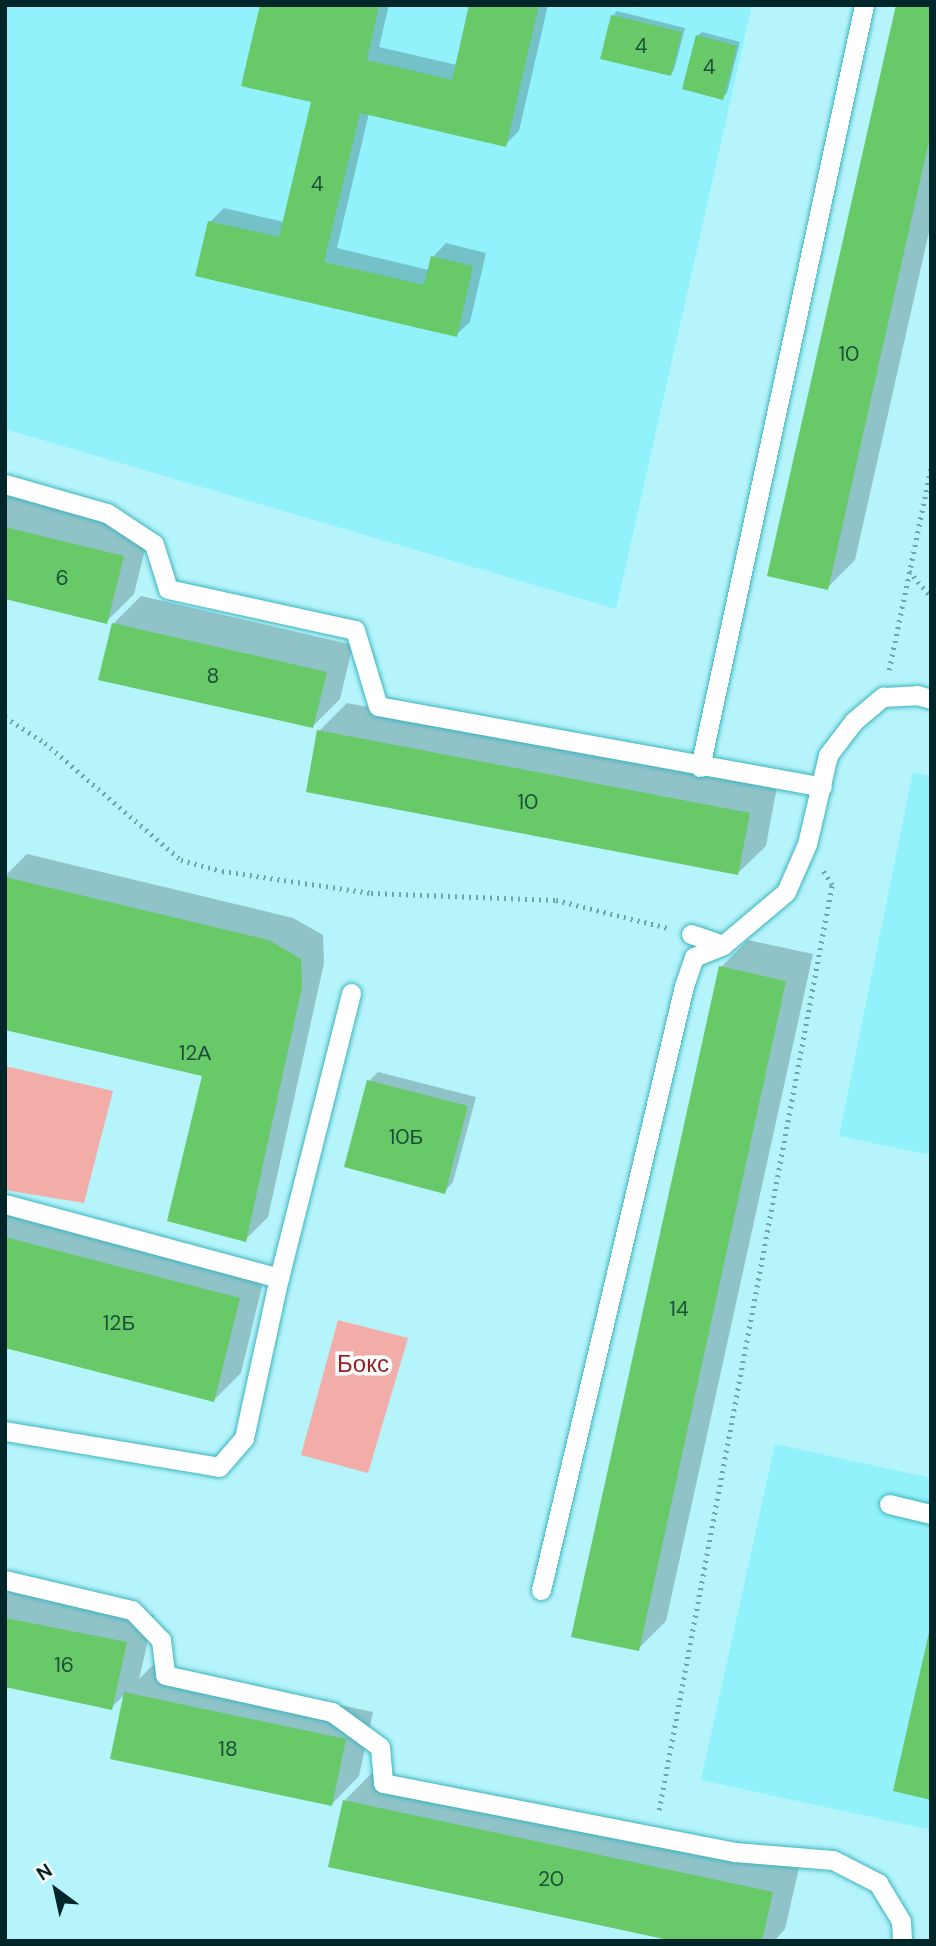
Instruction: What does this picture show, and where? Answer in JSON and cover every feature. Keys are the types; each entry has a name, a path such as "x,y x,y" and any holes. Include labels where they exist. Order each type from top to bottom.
{"lane":[{"path":"700,767 864,5"},
{"path":"5,484 107,513 154,544 168,589 355,630 378,706 700,767 822,787"},
{"path":"541,1590 684,986 694,957 723,945 786,892 807,844 828,755 854,721 883,697 916,695 931,699"},
{"path":"691,934 723,945"},
{"path":"5,1432 219,1467 244,1438 279,1278 351,993"},
{"path":"5,1204 279,1278"},
{"path":"889,1504 931,1514"},
{"path":"5,1580 132,1610 161,1640 165,1675 332,1712 380,1746 383,1783 735,1852 833,1860 878,1883 901,1921 901,1941"}],"path":[{"path":"883,697 931,468"},
{"path":"908,570 931,596"},
{"path":"5,717 45,743 181,860 222,871 370,893 556,900 691,934"},
{"path":"654,1836 832,885 807,844"}],"shaded area":[{"path":"5,5 752,5 616,609 5,429"},
{"path":"913,772 931,776 931,1155 839,1136"},
{"path":"775,1444 931,1478 931,1830 701,1780"}],"green space":[{"path":"5,1066 113,1091 84,1203 5,1190"},
{"name":"Бокс","path":"338,1320 408,1338 368,1473 301,1455"}],"building":[{"path":"260,5 379,5 367,60 452,80 469,5 539,5 506,147 360,113 324,262 424,285 431,256 473,266 457,337 195,276 208,221 279,237 311,102 241,86"},
{"path":"896,5 931,5 931,132 828,590 767,576"},
{"path":"611,15 682,32 671,76 600,59"},
{"path":"696,35 737,46 723,100 682,89"},
{"path":"5,527 124,556 107,624 5,599"},
{"path":"112,623 327,672 313,728 98,680"},
{"path":"317,730 750,813 738,875 306,792"},
{"path":"5,877 269,940 301,959 302,987 246,1242 167,1221 202,1076 5,1030"},
{"path":"719,966 786,981 639,1651 571,1637"},
{"path":"367,1080 468,1106 445,1194 344,1167"},
{"path":"5,1237 240,1298 214,1402 5,1348"},
{"path":"5,1618 127,1642 112,1710 5,1687"},
{"path":"931,1629 931,1800 893,1791"},
{"path":"124,1692 346,1739 332,1806 110,1759"},
{"path":"343,1800 773,1892 762,1941 673,1941 328,1867"}]}
